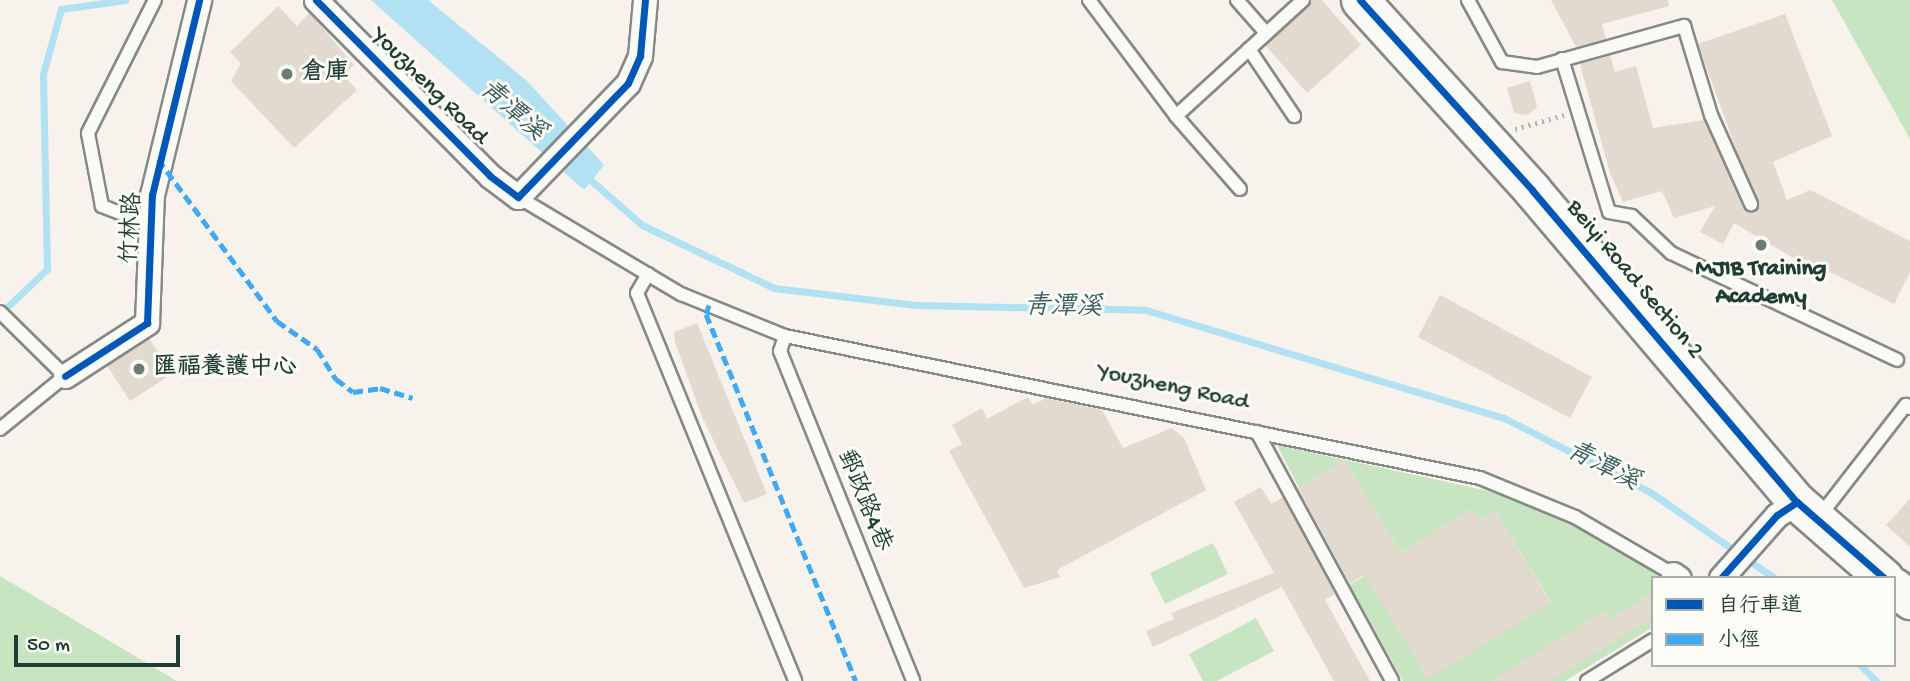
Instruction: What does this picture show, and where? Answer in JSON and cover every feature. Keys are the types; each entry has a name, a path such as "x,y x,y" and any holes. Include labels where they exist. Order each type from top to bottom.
{"main road":[{"name":"Beiyi Road Section 2","path":"1366,2 1532,190 1797,512 1881,576"},
{"path":"1896,589 1910,600"}],"street":[{"name":"竹林路","path":"65,376 147,323 151,225 158,159 199,0"},
{"name":"Youzheng Road","path":"316,0 490,176 518,197"},
{"path":"518,197 628,83 640,57 645,0"},
{"path":"1723,576 1797,512"}],"lane":[{"path":"151,225 102,206 88,133 141,21 155,0"},
{"path":"1089,0 1176,116 1240,189"},
{"path":"1237,0 1266,33"},
{"path":"1176,116 1303,0"},
{"path":"1468,0 1502,62 1537,67 1684,26 1711,115 1751,204"},
{"path":"1249,48 1294,116"},
{"path":"1563,59 1609,212 1632,216 1671,253 1897,360"},
{"name":"Youzheng Road","path":"518,197 648,274 785,336 1480,478 1575,517 1676,576"},
{"path":"648,274 637,293 795,681"},
{"path":"0,312 65,376 0,429"},
{"name":"郵政路4巷","path":"785,336 780,351 913,681"},
{"path":"1797,512 1906,405 1910,408"},
{"path":"1258,432 1392,681"},
{"path":"1587,681 1651,641"}],"path":[{"path":"1514,130 1578,111"}],"green space":[{"path":"1832,0 1910,0 1910,139"},
{"path":"1277,445 1493,492 1573,523 1654,571 1658,576 1651,576 1651,594 1634,605 1645,622 1651,618 1651,628 1565,681 1403,681 1350,585 1367,574 1551,602 1495,511 1480,520 1473,508 1401,553 1344,460 1299,488"},
{"path":"1213,543 1228,574 1165,604 1150,573"},
{"path":"0,576 81,624 177,681 0,681"},
{"path":"1256,618 1274,651 1217,681 1203,681 1189,654"}],"water":[{"path":"371,0 428,0 527,81 604,165 584,190"}],"building":[{"path":"1312,0 1322,0 1361,45 1307,93 1266,46"},
{"path":"1551,0 1668,0 1669,6 1602,24 1606,39 1576,47"},
{"name":"倉庫","path":"278,6 297,26 309,13 316,20 354,65 343,75 357,90 294,148 231,81 241,63 230,52"},
{"path":"1785,14 1832,136 1773,162 1787,200 1810,190 1910,241 1910,272 1894,304 1818,266 1816,271 1734,223 1723,244 1700,232 1715,206 1674,218 1662,191 1623,202 1610,173 1580,64 1610,56 1615,72 1636,66 1653,128 1704,120 1743,208 1758,210 1698,44"},
{"path":"1530,81 1537,107 1527,115 1514,113 1507,88"},
{"path":"1440,295 1592,377 1570,418 1418,337"},
{"path":"697,323 767,494 744,503 702,417 675,342 674,332"},
{"name":"匯福養護中心","path":"149,338 172,374 130,401 107,366"},
{"path":"1028,397 1033,405 1046,398 1102,410 1123,448 1172,428 1184,438 1206,490 1057,570 1060,577 1024,588 949,451 962,444 952,425 982,408 987,419"},
{"path":"1344,460 1401,553 1473,508 1480,520 1495,511 1551,603 1428,679 1364,575 1350,584 1298,488"},
{"path":"1261,487 1271,504 1283,497 1335,594 1325,600 1370,681 1334,681 1282,587 1153,647 1146,631 1174,619 1171,613 1274,573 1234,502"},
{"path":"1910,499 1910,547 1886,525"},
{"path":"1651,594 1651,618 1550,681 1491,681 1604,611 1609,620"}],"waterway":[{"path":"1,313 47,269 43,74 61,9 125,0"},
{"name":"青潭溪","path":"585,175 642,225 774,288 915,305 1146,310 1504,418 1650,492 1771,576"},
{"name":"青潭溪","path":"1862,667 1876,681"}],"marked path":[{"path":"158,159 277,321 317,349 336,379 353,392 380,388 412,398"},
{"path":"709,305 706,314 856,681"}],"cycle path":[{"path":"65,376 147,323 152,195 199,0"},
{"path":"316,0 490,176 518,197 628,83 640,56 645,0"},
{"path":"1360,0 1532,190 1797,502 1882,576"},
{"path":"1723,576 1777,515 1797,502"}],"place":[{"name":"倉庫","path":"287,74"},
{"name":"MJIB Training Academy","path":"1761,245"},
{"name":"匯福養護中心","path":"139,369"}]}
